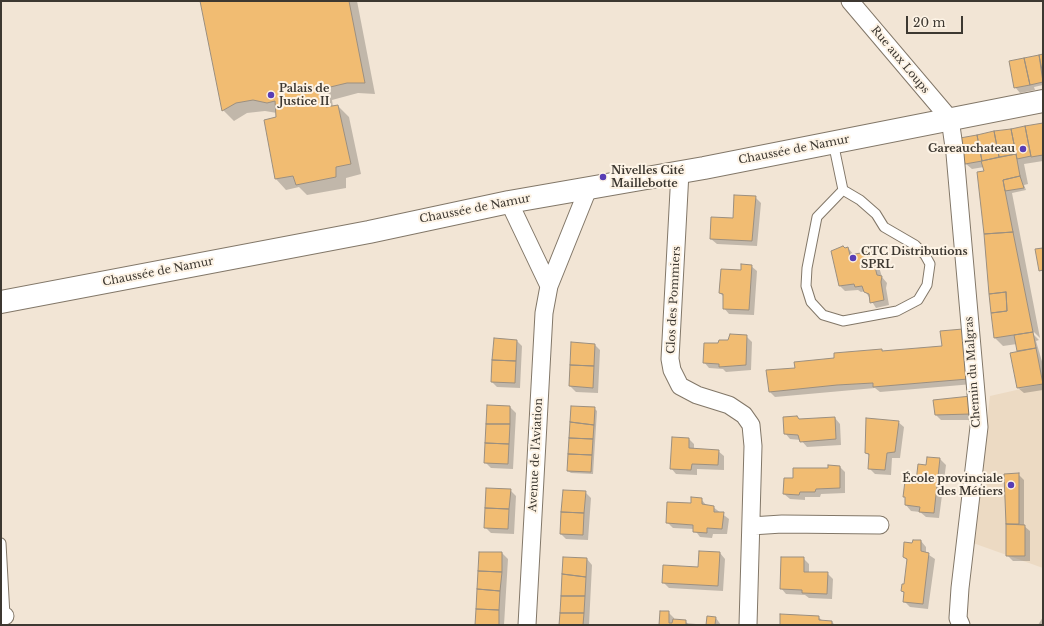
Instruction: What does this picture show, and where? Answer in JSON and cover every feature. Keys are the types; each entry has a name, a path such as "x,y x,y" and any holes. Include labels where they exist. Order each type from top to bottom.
{"street":[{"name":"Rue aux Loups","path":"850,1 950,119"},
{"name":"Chaussée de Namur","path":"1,302 361,233 509,202 680,172 1043,101"},
{"name":"Chemin du Malgras","path":"950,119 956,154 979,427 960,588 958,618 961,625"},
{"name":"Clos des Pommiers","path":"680,172 671,365 680,386 697,394 729,405 744,415 751,425 753,446 748,625"},
{"name":"Avenue de l'Aviation","path":"527,625 544,313 549,286 588,189"},
{"path":"509,202 549,286"},
{"path":"751,526 782,524 880,525"}],"lane":[{"path":"833,142 843,190 860,200 876,214 884,227 915,245 925,255 930,264 927,285 918,300 897,311 843,321 823,315 811,302 806,286 807,268 817,217 843,190"},
{"path":"1,543 3,616"}],"shaded area":[{"name":"École provinciale des Métiers","path":"1043,384 1043,568 973,543 990,396"}],"building":[{"name":"Palais de Justice II","path":"200,1 349,1 365,83 347,83 322,89 326,107 338,105 351,164 336,167 336,177 296,185 293,176 275,179 264,120 276,117 275,101 267,103 253,100 236,103 222,111"},
{"path":"1043,54 1043,75 1039,55"},
{"path":"1039,55 1043,82 1030,85 1024,58"},
{"path":"1024,58 1030,85 1014,88 1009,61"},
{"path":"1043,123 1043,155 1031,157 1025,126"},
{"path":"1025,126 1031,156 1017,159 1011,129"},
{"path":"1011,129 1016,154 999,157 994,131"},
{"path":"994,131 999,157 982,161 977,135"},
{"path":"977,135 982,161 965,164 960,138"},
{"path":"1016,154 1020,176 1003,180 1013,232 984,234 977,172 984,171 981,161"},
{"path":"1020,176 1024,188 1005,191 1003,180"},
{"path":"734,195 756,196 752,241 710,239 711,217 733,218"},
{"path":"1013,232 1033,332 994,338 991,313 1007,311 1006,292 989,294 984,234"},
{"path":"843,246 845,248 848,247 850,255 871,251 877,275 882,276 881,282 884,300 870,303 869,294 864,292 862,286 855,287 854,284 839,286 831,251"},
{"path":"1043,248 1043,270 1039,271 1035,249"},
{"path":"741,264 752,265 749,310 723,309 723,294 719,293 721,269 741,270"},
{"path":"1006,292 1007,311 991,313 989,294"},
{"path":"963,329 968,379 873,387 873,383 837,385 769,392 766,370 795,368 794,362 834,358 834,353 942,346 940,331"},
{"path":"1033,332 1036,348 1017,351 1014,335"},
{"path":"730,334 747,335 746,365 719,367 719,364 703,363 704,343 718,343 719,340 728,340"},
{"path":"494,338 517,340 516,361 492,360"},
{"path":"571,342 595,344 594,366 570,365"},
{"path":"1036,348 1043,384 1017,388 1010,353"},
{"path":"492,360 516,361 515,383 491,382"},
{"path":"570,365 594,366 593,388 569,386"},
{"path":"971,396 971,414 935,415 933,400"},
{"path":"487,405 510,406 510,424 486,424"},
{"path":"571,406 595,407 594,425 570,422"},
{"path":"797,416 799,419 835,417 836,439 800,442 798,435 784,434 783,417"},
{"path":"866,418 899,421 895,452 887,453 885,470 868,469 869,454 865,453"},
{"path":"570,422 594,425 593,439 569,438"},
{"path":"486,424 510,424 509,444 485,443"},
{"path":"672,437 689,438 689,448 719,450 718,465 692,464 691,470 670,469"},
{"path":"569,438 593,439 592,455 568,454"},
{"path":"485,443 509,444 508,464 484,463"},
{"path":"568,454 592,455 591,472 567,471"},
{"path":"927,457 940,458 934,513 919,512 920,507 905,505 905,497 903,497 905,481 916,482 918,464 926,465"},
{"path":"828,465 840,466 840,488 816,489 815,492 800,492 799,495 783,494 784,478 793,478 793,468 828,468"},
{"path":"1019,473 1019,524 1006,524 1004,474"},
{"path":"486,488 511,489 509,509 485,508"},
{"path":"563,490 586,491 584,513 561,512"},
{"path":"691,497 702,498 702,504 714,506 714,512 724,512 722,529 707,528 707,533 693,532 693,525 666,523 667,502 691,503"},
{"path":"485,508 509,509 508,529 484,528"},
{"path":"561,512 584,513 583,535 560,534"},
{"path":"1006,524 1025,525 1025,556 1006,556"},
{"path":"913,540 921,540 921,551 929,553 923,604 903,602 904,592 901,591 902,584 904,584 907,559 903,557 904,542 912,543"},
{"path":"699,551 720,552 718,586 662,583 663,565 698,567"},
{"path":"479,552 502,552 502,572 478,571"},
{"path":"563,557 587,558 586,577 562,574"},
{"path":"781,557 804,557 804,572 828,572 827,594 802,593 802,590 780,589"},
{"path":"478,571 502,572 500,591 477,589"},
{"path":"562,574 586,577 585,596 561,596"},
{"path":"477,589 500,591 499,610 476,609"},
{"path":"561,596 585,596 584,613 560,613"},
{"path":"476,609 499,610 499,625 475,625"},
{"path":"660,611 669,611 669,623 672,623 673,619 686,620 686,624 706,625 659,625"},
{"path":"560,613 584,613 583,625 559,625"},
{"path":"780,614 819,616 819,620 832,621 832,625 780,625"},
{"path":"707,616 716,617 715,625 706,625"}],"place":[{"name":"Palais de Justice II","path":"271,95"},
{"name":"Gareauchateau","path":"1023,149"},
{"name":"Nivelles Cité Maillebotte","path":"603,177"},
{"name":"CTC Distributions SPRL","path":"853,258"},
{"name":"École provinciale des Métiers","path":"1011,485"}]}
